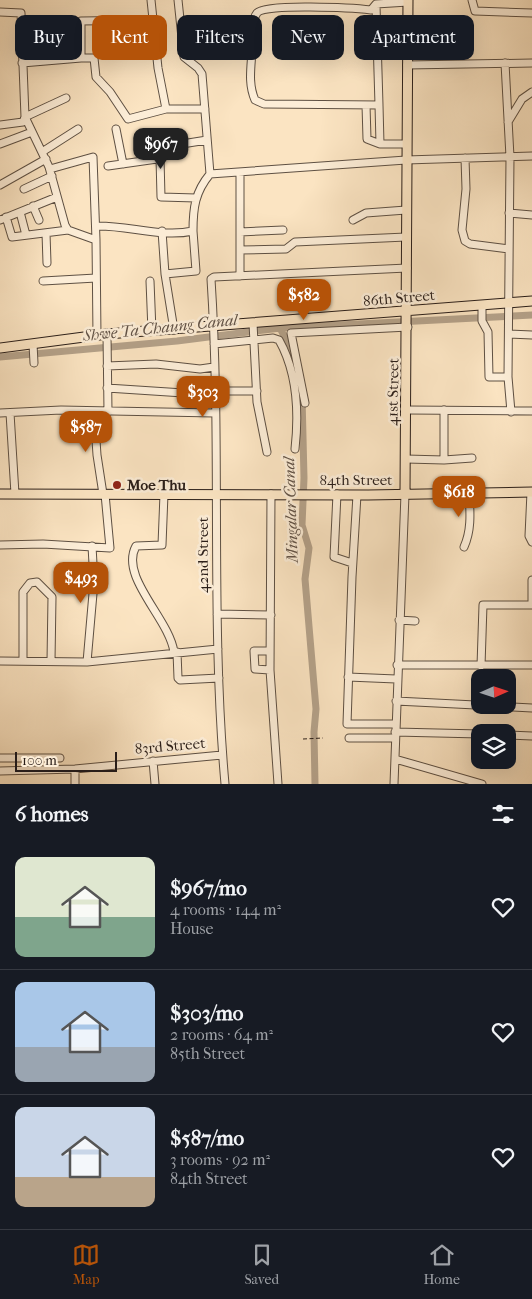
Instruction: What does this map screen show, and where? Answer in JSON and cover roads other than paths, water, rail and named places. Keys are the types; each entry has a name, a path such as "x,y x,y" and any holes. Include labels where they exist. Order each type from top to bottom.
{"main road":[{"name":"41st Street","path":"405,494 408,326 406,144 408,1"},
{"name":"86th Street","path":"0,348 33,354 97,336 106,338 174,330 254,326 408,312 482,309 532,301"},
{"name":"84th Street","path":"0,494 357,495 532,492"}],"street":[{"path":"151,0 152,15"},
{"path":"165,274 196,271 193,206 210,174 202,74 198,68 184,57 178,0"},
{"path":"472,0 475,11 532,13"},
{"path":"379,105 264,104 255,100 250,78 256,14 262,9 302,7 371,10 376,4 408,1"},
{"path":"376,4 380,144"},
{"path":"0,12 21,13 25,117 51,173 62,218 68,230"},
{"path":"82,58 94,58 96,77 106,87 128,119 166,108 205,109"},
{"path":"22,63 57,60"},
{"path":"157,60 166,108"},
{"path":"505,63 510,157 508,377 511,412"},
{"path":"407,65 532,63"},
{"path":"508,122 522,99 532,92"},
{"path":"0,125 23,122 25,117 66,98"},
{"path":"366,105 367,139 380,144 406,144"},
{"path":"0,185 78,129"},
{"path":"116,129 123,164"},
{"path":"0,144 32,132"},
{"path":"108,166 160,158 182,144 207,140"},
{"path":"210,174 406,160 532,156"},
{"path":"24,189 51,173 93,157 97,336"},
{"path":"160,158 162,198 196,198"},
{"path":"465,158 466,189 462,230 465,241 470,244 509,249"},
{"path":"240,172 240,276 407,268"},
{"path":"57,197 3,218 12,237 68,230 96,240"},
{"path":"33,206 39,220"},
{"path":"353,220 366,213 406,210"},
{"path":"20,212 26,235"},
{"path":"509,213 532,214"},
{"path":"96,226 117,225 174,233 193,231"},
{"path":"240,232 283,230"},
{"path":"162,231 165,274 174,330"},
{"path":"46,233 47,263"},
{"path":"240,250 286,249 295,242 406,237"},
{"name":"42nd Street","path":"225,784 222,755 217,614 217,494 214,414 214,329 211,279 214,277 240,276"},
{"path":"43,280 96,278"},
{"path":"150,281 152,332"},
{"path":"482,309 482,321 488,332 489,377 508,377"},
{"path":"254,326 257,390 264,449 267,452"},
{"path":"305,403 291,333 408,326"},
{"path":"509,334 532,335"},
{"path":"106,338 108,412"},
{"path":"214,343 277,338 288,357 296,400 295,449"},
{"path":"107,366 156,364 200,369 214,367"},
{"path":"108,388 214,393 257,390"},
{"path":"0,413 61,410 214,414"},
{"path":"407,410 532,411"},
{"path":"444,410 444,460"},
{"path":"0,545 92,546 108,549 111,546 97,455 94,411"},
{"path":"10,413 15,494"},
{"path":"406,459 444,460 472,458"},
{"path":"464,547 469,537 469,492"},
{"path":"531,539 532,492"},
{"path":"164,494 162,545 136,546 133,563 135,577 160,615 175,652 178,678 180,680 219,678"},
{"path":"271,494 270,670 278,784"},
{"path":"336,494 334,557 352,563"},
{"name":"41st Street","path":"394,784 396,679 405,494"},
{"path":"357,495 352,563 347,724 395,731 471,734"},
{"path":"87,662 94,582 92,546"},
{"path":"481,666 483,605 532,605 532,580"},
{"path":"23,661 23,592 30,582 38,582 52,597 52,661"},
{"path":"217,614 271,615"},
{"path":"399,620 415,621"},
{"path":"0,661 87,662 218,649"},
{"path":"270,651 254,651 253,659 255,669 270,670"},
{"path":"397,665 532,665"},
{"path":"348,676 396,679"},
{"path":"396,700 532,708"},
{"path":"349,738 395,731"},
{"path":"516,735 532,736"},
{"name":"83rd Street","path":"0,772 75,769 222,755"},
{"path":"0,758 60,758"},
{"path":"395,759 482,784"},
{"path":"154,761 155,784"},
{"path":"75,769 75,784"}],"waterway":[{"name":"Shwe Ta Chaung Canal","path":"0,357 177,341 280,328 532,315"},
{"name":"Mingalar Canal","path":"280,328 294,356"},
{"name":"Mingalar Canal","path":"302,396 304,478 302,525 309,548 305,579 316,709 314,732 315,784"}],"place":[{"name":"Moe Thu","path":"117,485"}]}
